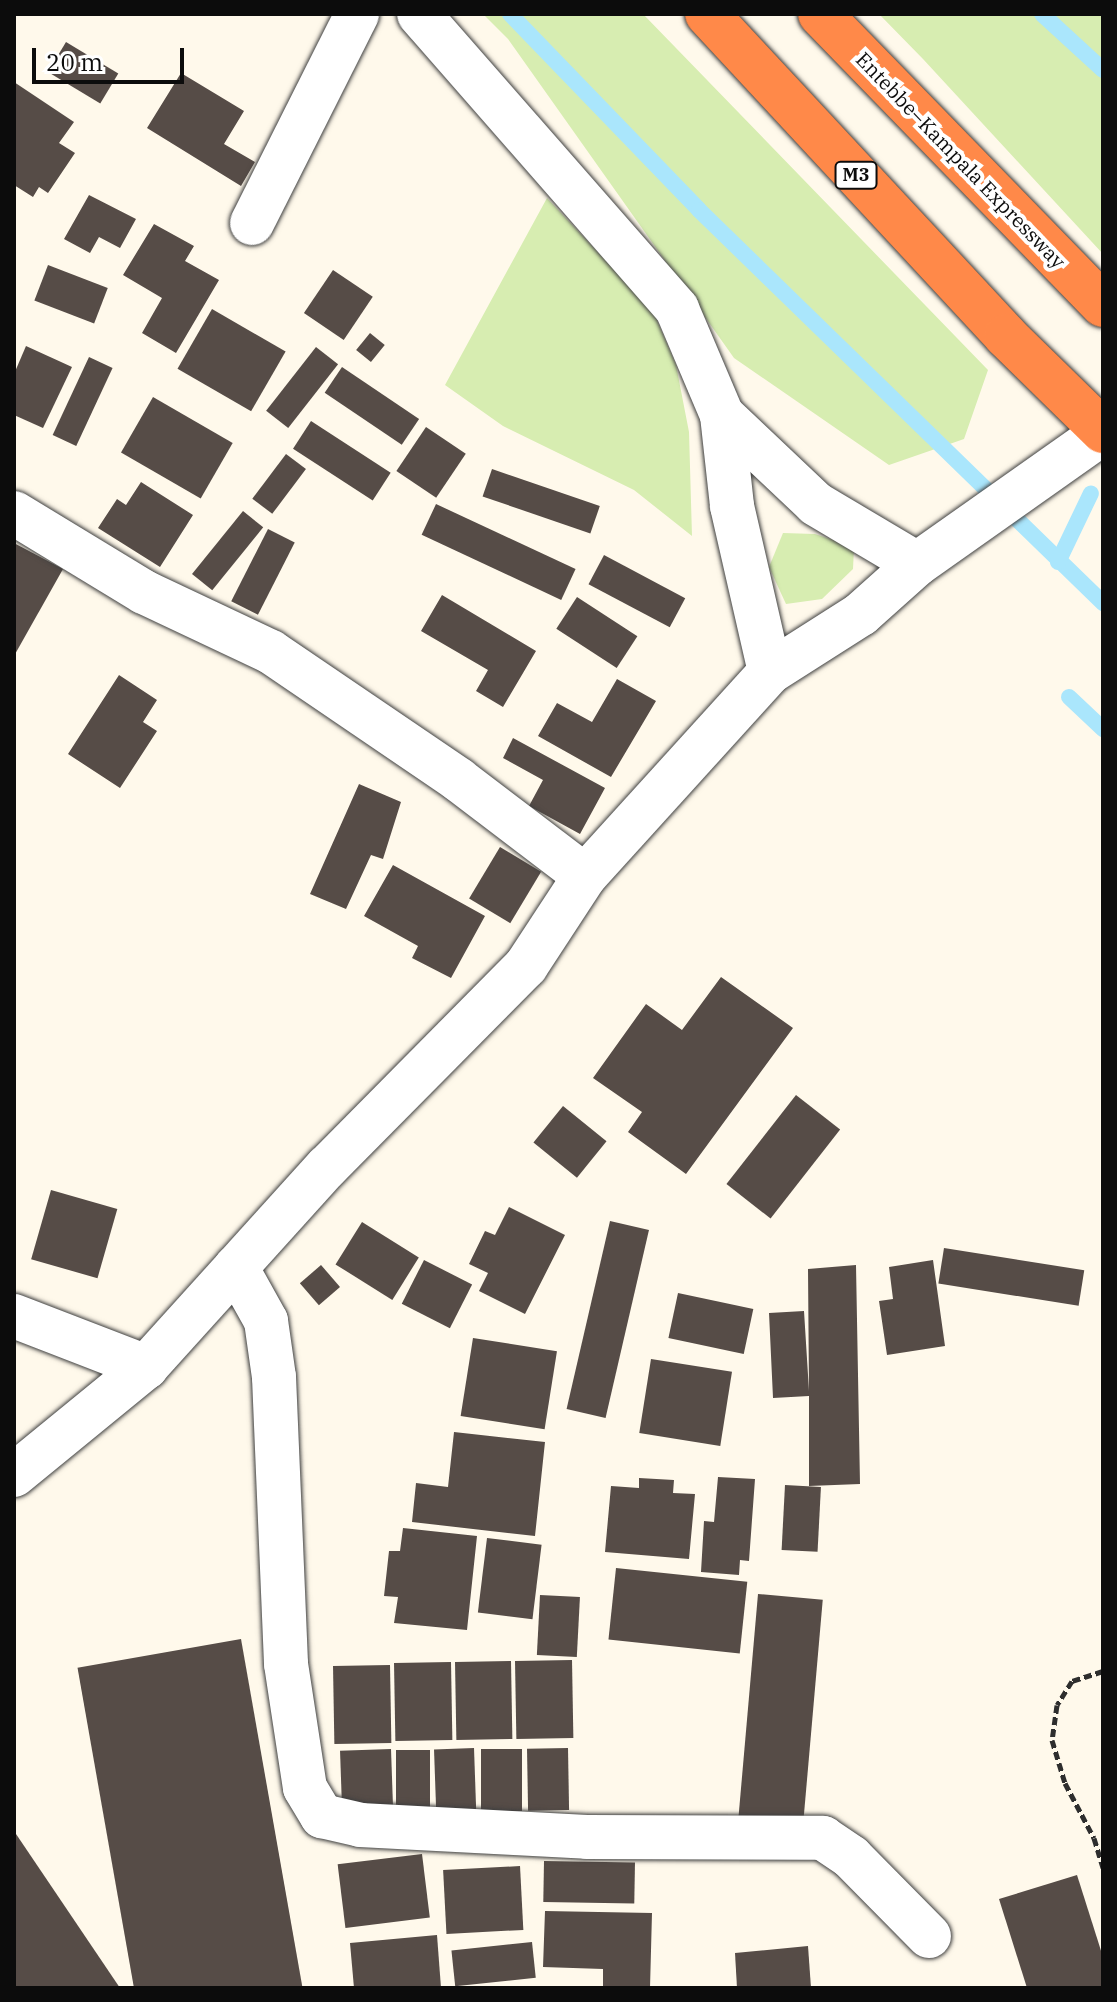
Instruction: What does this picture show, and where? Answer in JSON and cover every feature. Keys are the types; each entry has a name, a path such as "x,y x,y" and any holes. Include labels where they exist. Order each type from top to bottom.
{"highway":[{"name":"M3","path":"707,14 1006,336 1103,432"},
{"name":"Entebbe–Kampala Expressway","path":"820,14 1103,305"}],"street":[{"path":"252,223 357,14"},
{"path":"419,14 677,309 722,415 732,506 770,672"},
{"path":"722,415 816,504 917,564"},
{"path":"14,1475 146,1367 236,1267 526,966 585,876 770,672 861,614 917,564 1103,432"},
{"path":"14,513 144,592 271,652 459,780 585,876"},
{"path":"236,1267 266,1321 274,1377 286,1664 305,1788 322,1816 350,1824 587,1837 823,1838 851,1857 929,1936"},
{"path":"14,1316 146,1367"}],"path":[{"path":"1103,1671 1072,1681 1057,1705 1052,1740 1065,1783 1094,1838 1103,1868"}],"green space":[{"path":"483,14 643,14 988,370 964,439 889,465 734,358 508,39"},
{"path":"879,14 1103,14 1103,254 923,59"},
{"path":"547,198 653,311 676,365 689,432 692,536 634,490 503,426 445,385"},
{"path":"783,533 815,534 854,547 853,569 822,599 786,604 769,567"}],"building":[{"path":"66,42 118,73 100,103 48,72"},
{"path":"181,73 244,111 224,144 255,162 241,186 147,128"},
{"path":"14,82 74,122 59,143 75,153 48,193 39,187 33,197 14,185"},
{"path":"89,195 136,219 120,248 99,237 90,253 64,239"},
{"path":"154,224 194,246 185,261 219,280 176,353 142,333 162,298 123,275"},
{"path":"48,265 108,288 94,323 34,300"},
{"path":"333,270 373,297 344,340 304,313"},
{"path":"212,309 286,351 251,411 178,369"},
{"path":"370,333 385,345 371,362 356,350"},
{"path":"26,346 72,367 43,428 14,415 14,374"},
{"path":"316,347 338,364 288,428 266,411"},
{"path":"89,357 113,368 76,446 53,435"},
{"path":"342,367 419,419 402,445 325,393"},
{"path":"153,397 233,443 201,498 121,452"},
{"path":"311,421 391,473 373,500 293,449"},
{"path":"426,427 466,454 436,498 396,471"},
{"path":"286,454 306,469 272,514 252,499"},
{"path":"492,469 600,506 590,534 483,496"},
{"path":"141,482 193,515 160,567 98,528 117,499 126,505"},
{"path":"436,504 576,569 561,600 422,535"},
{"path":"243,511 263,527 212,590 192,574"},
{"path":"268,529 295,543 258,615 231,601"},
{"path":"14,543 63,569 14,656"},
{"path":"604,555 685,598 670,627 589,584"},
{"path":"442,595 536,651 503,707 476,691 488,670 421,631"},
{"path":"577,597 637,636 617,668 556,629"},
{"path":"119,675 157,700 143,722 157,731 120,788 68,754"},
{"path":"617,679 656,701 611,777 538,736 557,703 592,722"},
{"path":"513,738 605,788 580,834 529,806 543,780 503,758"},
{"path":"359,784 401,802 383,859 371,855 346,909 310,894"},
{"path":"500,847 541,872 510,923 469,898"},
{"path":"393,865 485,916 451,978 412,958 418,946 364,916"},
{"path":"721,977 793,1028 686,1174 628,1132 642,1112 593,1078 646,1004 682,1030"},
{"path":"796,1095 840,1129 771,1219 726,1184"},
{"path":"563,1106 607,1141 577,1178 533,1143"},
{"path":"51,1190 117,1209 97,1278 31,1259"},
{"path":"509,1207 565,1235 525,1314 479,1291 488,1273 469,1264 485,1231 495,1235"},
{"path":"610,1221 649,1230 606,1418 567,1409"},
{"path":"362,1222 419,1258 392,1300 336,1264"},
{"path":"944,1248 1084,1270 1079,1306 938,1284"},
{"path":"424,1260 472,1285 450,1328 402,1304"},
{"path":"933,1260 945,1346 887,1355 879,1301 893,1299 889,1267"},
{"path":"321,1265 340,1287 319,1305 300,1283"},
{"path":"856,1265 860,1484 809,1486 809,1396 773,1398 769,1313 804,1311 809,1391 808,1269"},
{"path":"678,1293 753,1309 744,1354 668,1338"},
{"path":"473,1338 557,1351 545,1429 461,1416"},
{"path":"651,1359 732,1372 720,1446 639,1433"},
{"path":"454,1432 545,1442 535,1536 412,1522 416,1483 448,1487"},
{"path":"718,1477 755,1479 749,1561 740,1560 739,1575 701,1572 704,1521 714,1522"},
{"path":"639,1478 674,1480 673,1493 695,1494 689,1559 605,1552 611,1486 639,1488"},
{"path":"785,1485 821,1487 818,1552 782,1550"},
{"path":"403,1528 477,1536 467,1630 394,1623 398,1597 384,1596 389,1551 400,1551"},
{"path":"487,1538 542,1545 532,1619 478,1612"},
{"path":"616,1568 747,1582 740,1653 608,1640"},
{"path":"758,1594 823,1600 803,1826 738,1820"},
{"path":"540,1595 580,1597 577,1657 537,1655"},
{"path":"241,1639 303,1988 134,1988 78,1668"},
{"path":"572,1660 573,1738 516,1739 515,1661"},
{"path":"511,1661 512,1739 456,1740 455,1662"},
{"path":"451,1662 452,1740 395,1741 394,1663"},
{"path":"390,1665 391,1743 334,1744 333,1666"},
{"path":"474,1748 476,1811 436,1812 434,1749"},
{"path":"568,1748 569,1810 528,1811 527,1749"},
{"path":"391,1749 393,1812 342,1814 340,1751"},
{"path":"481,1749 522,1749 522,1811 481,1811"},
{"path":"396,1750 430,1750 430,1813 396,1813"},
{"path":"14,1831 120,1988 14,1988"},
{"path":"422,1854 430,1918 345,1928 338,1864"},
{"path":"544,1861 635,1863 634,1904 543,1902"},
{"path":"520,1866 523,1930 446,1934 443,1870"},
{"path":"1077,1875 1103,1957 1103,1988 1027,1988 999,1899"},
{"path":"545,1911 652,1913 650,1988 603,1988 603,1969 543,1967"},
{"path":"437,1935 441,1988 354,1988 350,1943"},
{"path":"532,1942 536,1978 455,1986 451,1950"},
{"path":"808,1946 811,1988 737,1988 735,1953"}],"waterway":[{"path":"510,14 699,210 1103,603"},
{"path":"1042,14 1103,70"},
{"path":"1058,562 1091,493"},
{"path":"1069,697 1103,729"}]}
